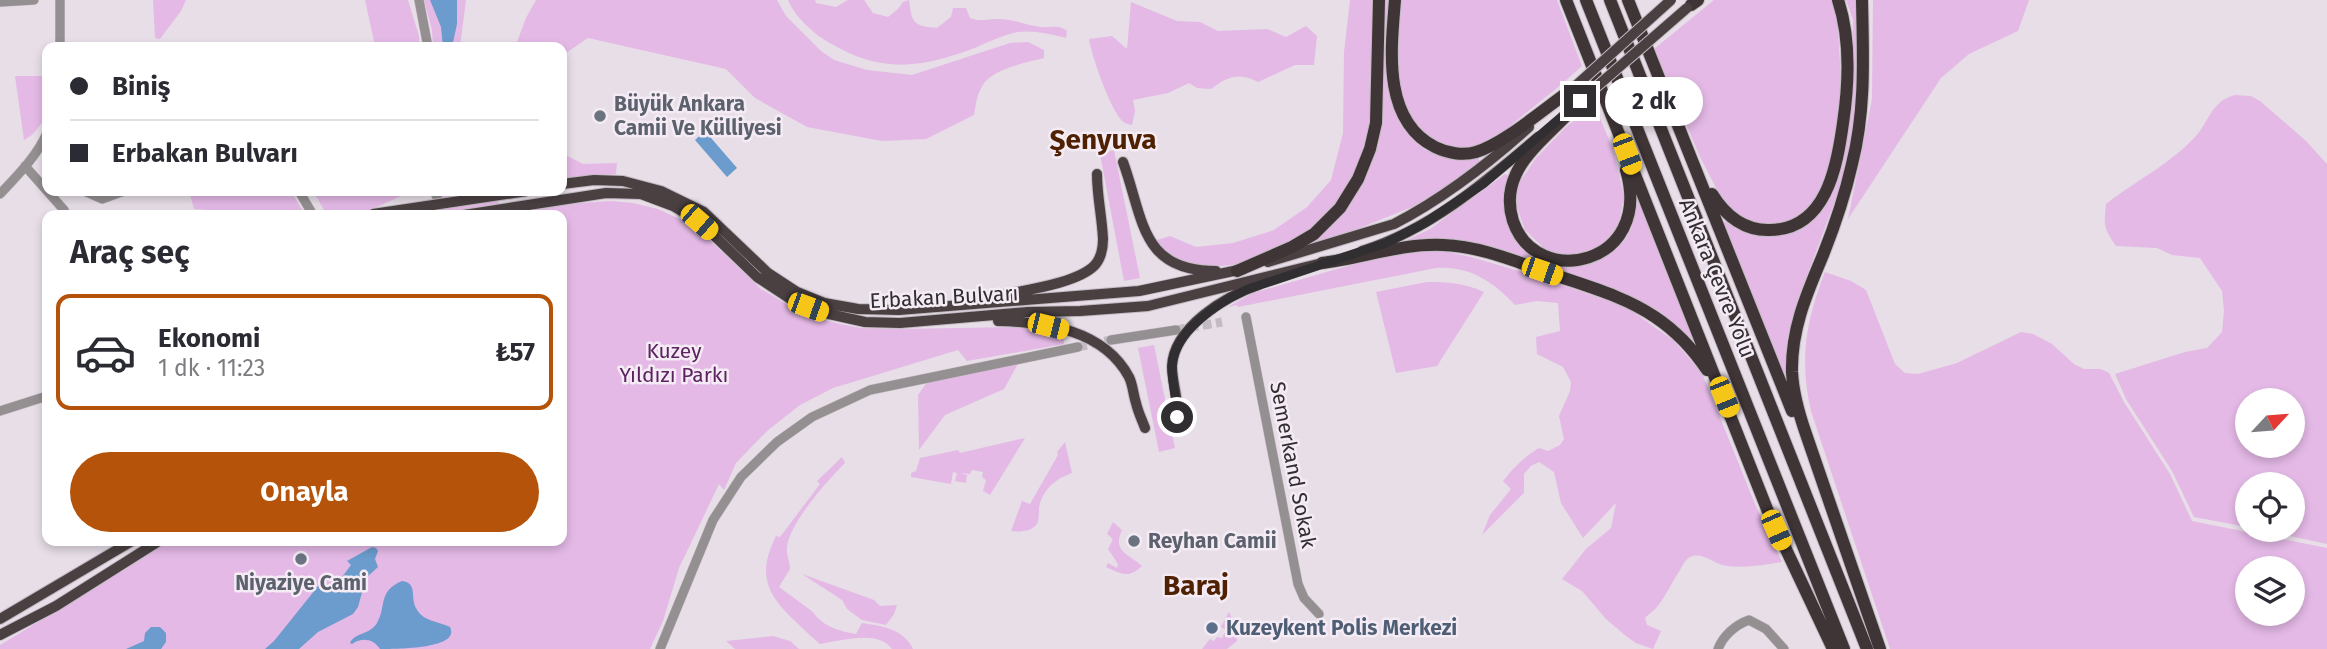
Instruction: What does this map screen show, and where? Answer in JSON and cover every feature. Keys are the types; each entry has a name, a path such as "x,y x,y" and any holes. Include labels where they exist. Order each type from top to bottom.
{"highway":[{"path":"1123,162 1148,240 1160,254 1175,265 1191,270 1237,271 1292,247 1314,234 1340,208 1358,179 1370,149 1376,123 1379,0"},
{"path":"1395,0 1391,55 1398,102 1412,130 1435,147 1463,154 1489,147 1571,90"},
{"path":"1566,0 1776,530 1833,649"},
{"name":"Ankara Çevre Yolu","path":"1586,0 1844,649"},
{"name":"Ankara Çevre Yolu","path":"1610,0 1867,649"},
{"path":"1629,0 1834,512"},
{"name":"Erbakan Bulvarı","path":"567,183 623,181 661,191 704,212 768,273 797,292 824,303 858,309 899,310 1139,291 1237,271 1383,227 1409,216 1468,178 1671,0"},
{"path":"1661,85 1710,191 1728,216 1746,226 1765,230 1794,225 1807,218 1823,198 1839,152 1847,64 1846,36 1838,0"},
{"path":"1863,0 1863,93 1857,144 1836,219 1801,307 1792,352 1794,388 1800,417 1881,649"},
{"name":"Erbakan Bulvarı","path":"495,210 606,193 641,194 673,206 699,222 757,277 789,298 829,314 865,322 901,323 1028,312 1080,312 1148,306 1322,263 1386,243 1444,212 1495,174 1693,3"},
{"path":"1580,101 1522,163 1510,192 1511,214 1522,237 1539,253 1565,260 1588,258 1608,248 1628,221 1631,203 1630,186 1621,151 1583,44"},
{"path":"940,305 996,297 1048,284 1078,276 1095,265 1102,251 1103,238 1097,198 1097,174"},
{"path":"398,210 493,196"},
{"path":"1177,431 1173,358 1185,335 1203,316 1228,298 1322,263 1431,245 1486,252 1612,295 1654,316 1681,337 1706,369 1738,433"},
{"path":"946,319 1032,322 1097,342 1111,352 1131,380 1145,428"},
{"path":"0,620 124,546"},
{"path":"0,635 56,606 150,546"}],"street":[{"path":"0,2 34,0"},
{"path":"60,0 60,42"},
{"path":"419,0 427,42"},
{"path":"0,194 42,145"},
{"path":"25,166 42,185"},
{"path":"52,196 64,210"},
{"name":"Semerkand Sokak","path":"1246,317 1298,584 1304,598 1319,614"},
{"path":"1111,340 1176,330"},
{"path":"660,649 713,520 741,477 777,442 812,417 870,390 1078,347"},
{"path":"0,411 42,398"},
{"path":"1718,649 1722,639 1739,624 1749,620 1766,629 1784,649"}],"green space":[{"path":"153,0 186,0 160,39 155,38"},
{"path":"365,0 408,0 419,42 374,41"},
{"path":"424,0 466,0 461,42 433,42"},
{"path":"536,0 777,0 786,16 821,51 834,60 867,70 912,75 1010,43 1028,42 1044,50 1044,58 1012,67 990,77 980,90 974,115 926,139 882,141 807,127 755,98 726,69 588,38 567,52 567,42 517,42"},
{"path":"788,0 815,0 816,3 836,7 848,0 864,0 873,13 888,17 903,2 909,0 915,22 923,26 937,28 951,17 953,8 966,8 970,18 974,19 1008,20 1058,27 1067,31 1066,38 1036,32 1018,32 934,61 899,65 865,59 822,38 799,18"},
{"path":"1350,0 1375,0 1370,121 1361,161 1348,189 1322,225 1249,263 1213,267 1187,266 1166,255 1154,241 1170,236 1196,247 1233,243 1274,230 1307,207 1331,180 1343,133 1344,52"},
{"path":"1383,0 1391,0 1388,72 1408,132 1425,150 1452,157 1477,155 1480,162 1412,207 1310,248 1307,244 1376,149"},
{"path":"1400,0 1557,0 1582,66 1490,142 1471,148 1443,145 1426,136 1405,103 1397,60"},
{"path":"1714,0 1832,0 1837,10 1842,100 1828,172 1815,202 1800,216 1782,223 1759,226 1742,221 1727,209 1700,157 1654,49"},
{"path":"1846,0 1857,0 1859,84 1845,174 1796,305 1787,340 1787,376 1784,378 1723,223 1728,220 1789,231 1833,187 1852,80 1853,20"},
{"path":"1873,0 2029,0 2018,31 1969,54 1941,78 1848,219 1872,99"},
{"path":"1131,2 1177,21 1200,22 1218,31 1267,29 1286,37 1306,26 1317,36 1314,65 1295,65 1258,82 1245,77 1234,77 1211,89 1197,88 1189,83 1168,93 1133,100 1135,111 1132,125 1128,124 1120,119 1110,101 1089,39 1112,36 1127,49"},
{"path":"15,76 42,76 42,123 24,140"},
{"path":"2235,95 2251,96 2260,101 2306,141 2327,164 2327,544 2305,539 2305,472 2235,472 2235,525 2194,517 2172,471 2126,399 2115,374 2185,352 2207,348 2222,332 2222,291 2200,258 2172,255 2157,248 2116,246 2105,226 2106,204 2185,147 2221,102"},
{"path":"1594,104 1613,149 1624,196 1619,223 1605,244 1572,256 1547,251 1525,230 1515,202 1519,183 1536,158 1565,128"},
{"path":"1114,150 1140,278 1124,281 1100,154"},
{"path":"567,156 583,164 617,163 616,174 567,179"},
{"path":"1505,174 1510,176 1506,216 1519,245 1531,255 1568,266 1594,263 1625,240 1632,227 1635,210 1633,198 1638,195 1699,344 1694,347 1677,327 1466,242 1432,239 1405,241 1430,229"},
{"path":"190,196 294,196 302,210 211,210 194,209"},
{"path":"316,196 401,196 370,210 324,210"},
{"name":"Kuzey Yıldızı Parkı","path":"438,196 494,196 504,210 440,210"},
{"name":"Kuzey Yıldızı Parkı","path":"611,201 658,209 701,232 761,289 813,317 840,324 861,328 897,329 1026,327 1058,334 1058,338 1064,339 1064,344 967,361 958,350 833,388 800,405 767,431 736,463 724,490 719,484 679,568 663,621 650,649 0,649 0,645 157,546 567,546 567,210 515,210 535,206"},
{"path":"1439,250 1533,275 1626,307 1673,340 1702,373 1755,504 1782,562 1737,567 1722,565 1702,557 1690,557 1660,603 1645,618 1647,625 1661,631 1653,649 1626,636 1606,619 1582,591 1562,579 1586,549 1611,528 1616,503 1583,538 1561,503 1554,472 1539,462 1524,474 1524,493 1482,535 1490,515 1511,489 1503,481 1507,476 1534,451 1539,448 1548,451 1560,445 1564,439 1559,416 1571,382 1563,367 1537,354 1536,337 1560,331 1558,303 1537,301 1515,305 1489,282 1470,272 1436,268 1228,307 1253,293 1393,253"},
{"path":"1825,272 1851,281 1866,290 1895,364 1905,373 1918,374 1957,363 2021,332 2033,334 2052,344 2074,364 2084,369 2101,369 2109,373 2124,402 2170,474 2192,521 2235,530 2235,542 2297,542 2327,548 2327,649 1890,649 1811,411 1805,357 1813,307"},
{"path":"1427,282 1456,284 1484,292 1437,366 1396,373 1376,292"},
{"path":"1154,345 1175,448 1159,452 1138,348"},
{"path":"1019,362 1004,389 945,415 919,450 918,395 927,382"},
{"path":"1025,438 990,495 983,491 986,480 982,477 983,472 972,470 970,474 960,473 967,475 966,483 955,481 957,473 953,472 951,484 911,477 920,458 958,450 960,453"},
{"path":"1065,442 1072,473 1060,478 1047,490 1039,507 1035,527 1025,531 1011,531 1022,501 1030,504"},
{"path":"842,457 845,463 820,491 795,526 787,547 790,569 779,587 832,628 856,634 862,623 885,627 904,637 913,649 892,649 878,639 868,638 820,644 786,612 771,593 766,573 770,549 776,536 780,537 820,484 817,481"},
{"path":"1113,522 1122,530 1119,537 1120,548 1142,566 1133,573 1121,573 1106,567 1108,563 1117,568 1118,564 1108,549 1113,539 1107,534"},
{"path":"802,574 874,600 880,606 897,605 894,614 886,625 862,620 847,609 842,600"},
{"path":"1229,612 1234,622 1237,641 1227,649 1202,649 1210,639 1214,641 1217,637 1222,638 1226,630 1221,627"},
{"path":"773,636 790,641 799,649 735,649 726,641"}],"water":[{"path":"430,0 457,0 457,24 453,42 442,42 441,27"},
{"path":"705,131 737,168 727,177 695,140"},
{"path":"372,547 378,551 375,559 378,567 366,578 358,607 353,614 318,632 299,649 265,649 319,585 320,579 333,589 351,565 347,561"},
{"path":"402,581 412,588 414,604 419,613 427,619 450,627 451,634 446,640 413,648 380,649 367,640 350,643 355,637 374,627 389,590"},
{"path":"151,627 160,627 166,633 166,642 161,649 126,649 144,641 145,633"}],"tunnel":[{"path":"1176,330 1222,322"},
{"path":"1078,347 1111,340"}],"place":[{"name":"Büyük Ankara Camii Ve Külliyesi","path":"600,116"},
{"name":"Reyhan Camii","path":"1134,541"},
{"name":"Niyaziye Cami","path":"301,559"},
{"name":"Kuzeykent Polis Merkezi","path":"1212,628"}],"district":[{"name":"Şenyuva","path":"1103,139"},
{"name":"Baraj","path":"1196,585"}],"route":[{"path":"1177,417 1173,358 1185,335 1203,316 1228,298 1248,289 1404,235 1444,212 1483,184 1580,101"}]}
